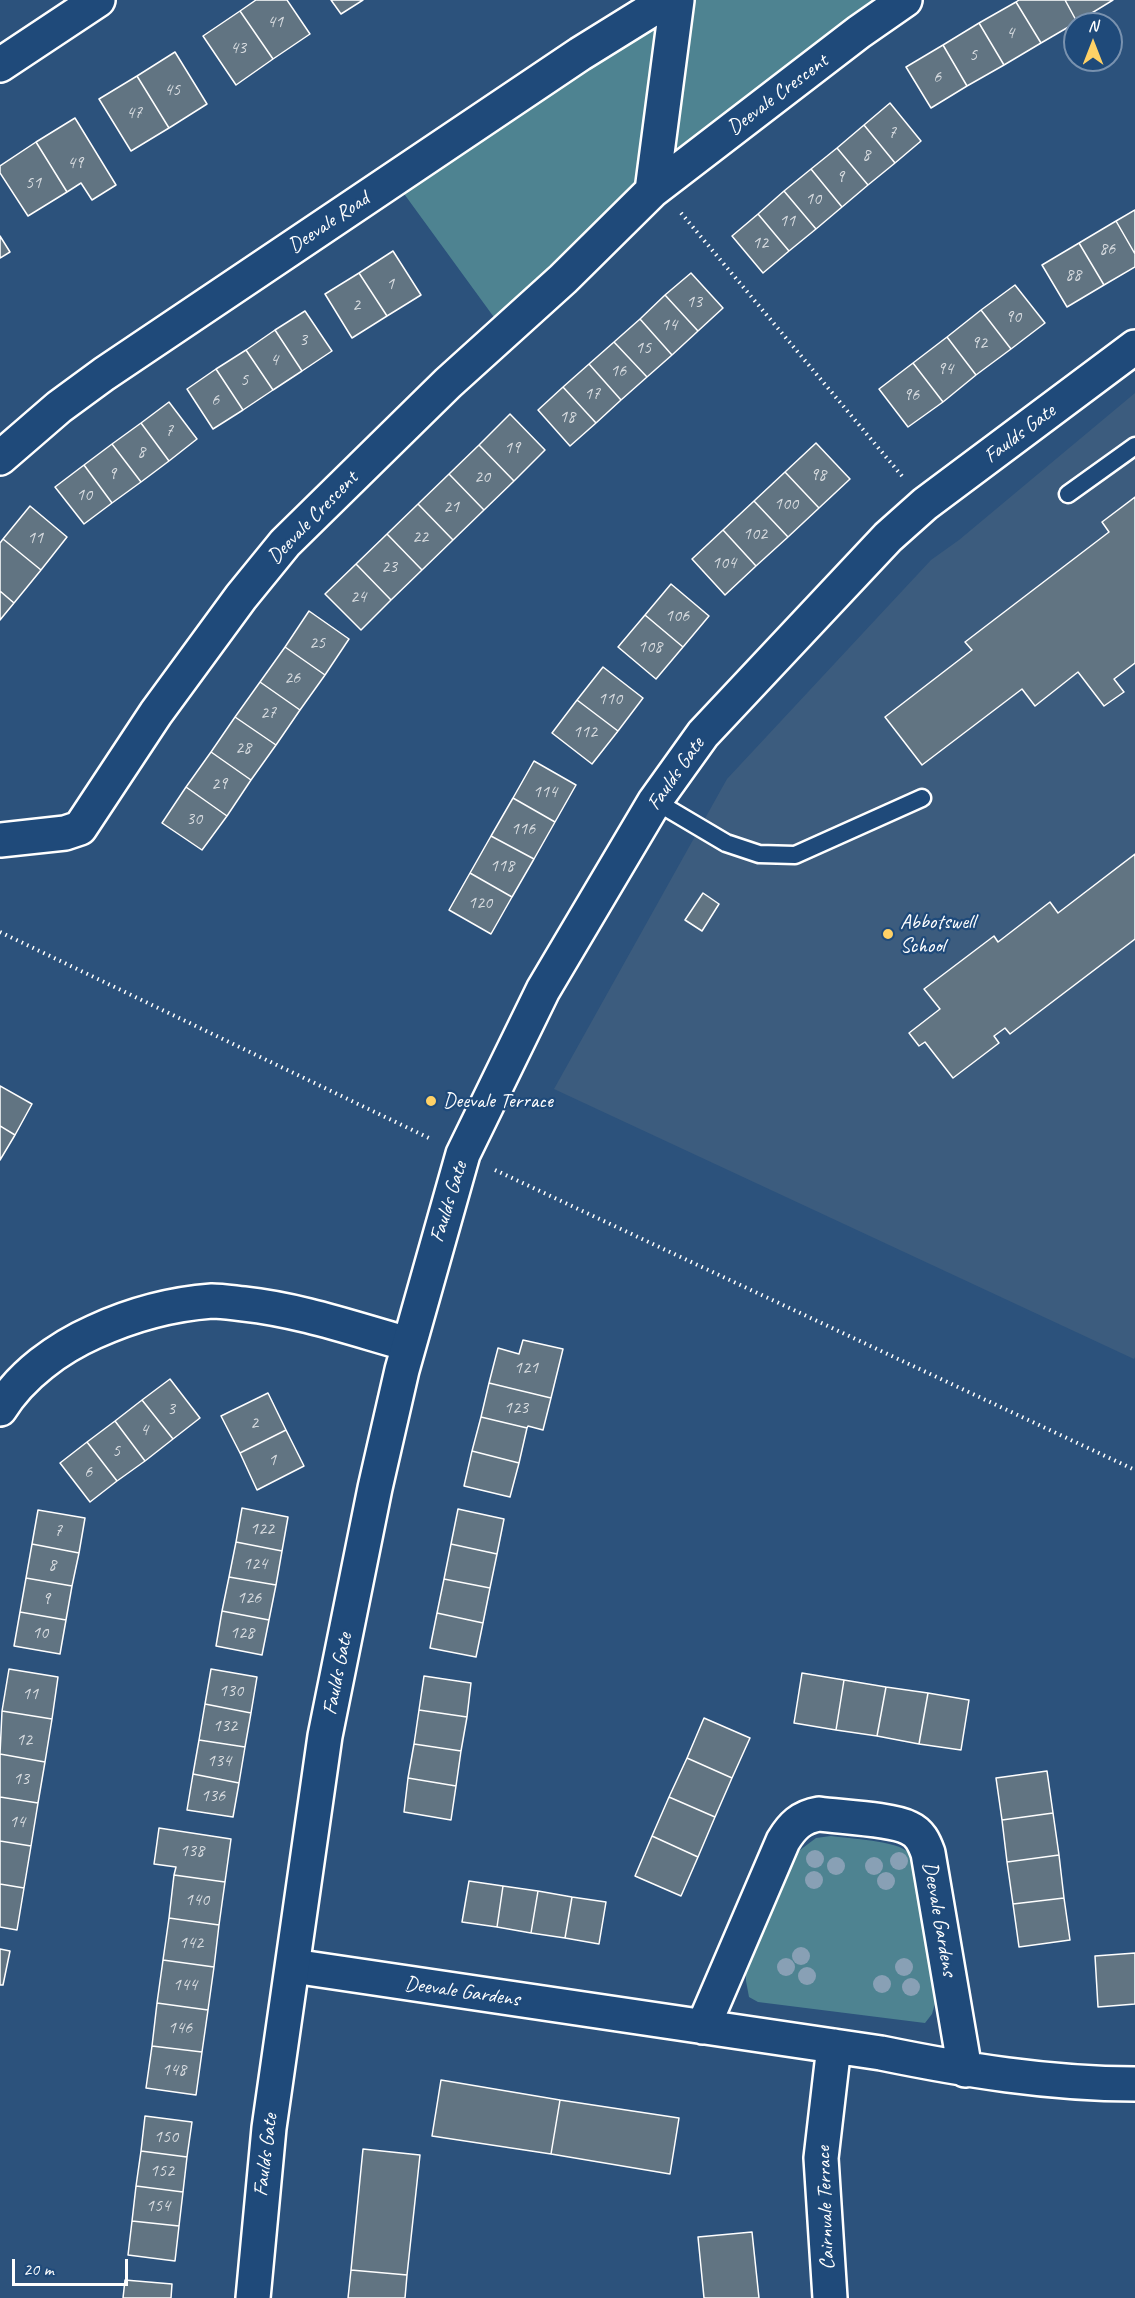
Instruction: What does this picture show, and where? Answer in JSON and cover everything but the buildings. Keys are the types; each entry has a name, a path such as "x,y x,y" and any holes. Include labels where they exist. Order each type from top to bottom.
{"street":[{"path":"0,65 99,0"},
{"name":"Deevale Road","path":"0,458 59,407 104,374 580,54 667,0"},
{"path":"655,189 677,0"},
{"name":"Deevale Crescent","path":"0,840 65,833 80,828 156,713 241,597 285,543 448,383 563,279 655,189 859,32 905,0"},
{"name":"Faulds Gate","path":"253,2298 268,2128 325,1736 375,1488 408,1344 463,1154 543,990 655,801 703,734 888,537 925,504 1135,347"},
{"path":"0,1409 9,1394 42,1364 76,1340 117,1322 155,1310 214,1301 273,1307 408,1344"},
{"name":"Deevale Gardens","path":"703,2027 789,1830 808,1816 819,1814 895,1824 909,1828 922,1838 928,1854 965,2070"},
{"name":"Deevale Gardens","path":"293,1966 834,2046 965,2070 1049,2080 1135,2084"},
{"name":"Cairnvale Terrace","path":"830,2298 821,2158 834,2046"}],"lane":[{"path":"1068,494 1135,446"},
{"path":"655,801 726,843 759,854 795,855 922,798"}],"path":[{"path":"655,189 925,504"},
{"path":"0,932 463,1154 1135,1470"}],"shaded area":[{"name":"Abbotswell School","path":"1135,393 1134,1359 554,1089 727,779 931,560 959,540"}],"green space":[{"path":"667,0 905,0 504,331 394,180"},
{"path":"831,1836 894,1845 909,1853 913,1860 920,1884 936,2000 932,2014 925,2023 758,2002 749,1997 746,1965 796,1853 816,1838"}],"place":[{"name":"Abbotswell School","path":"888,934"},
{"name":"Deevale Terrace","path":"431,1101"}]}
